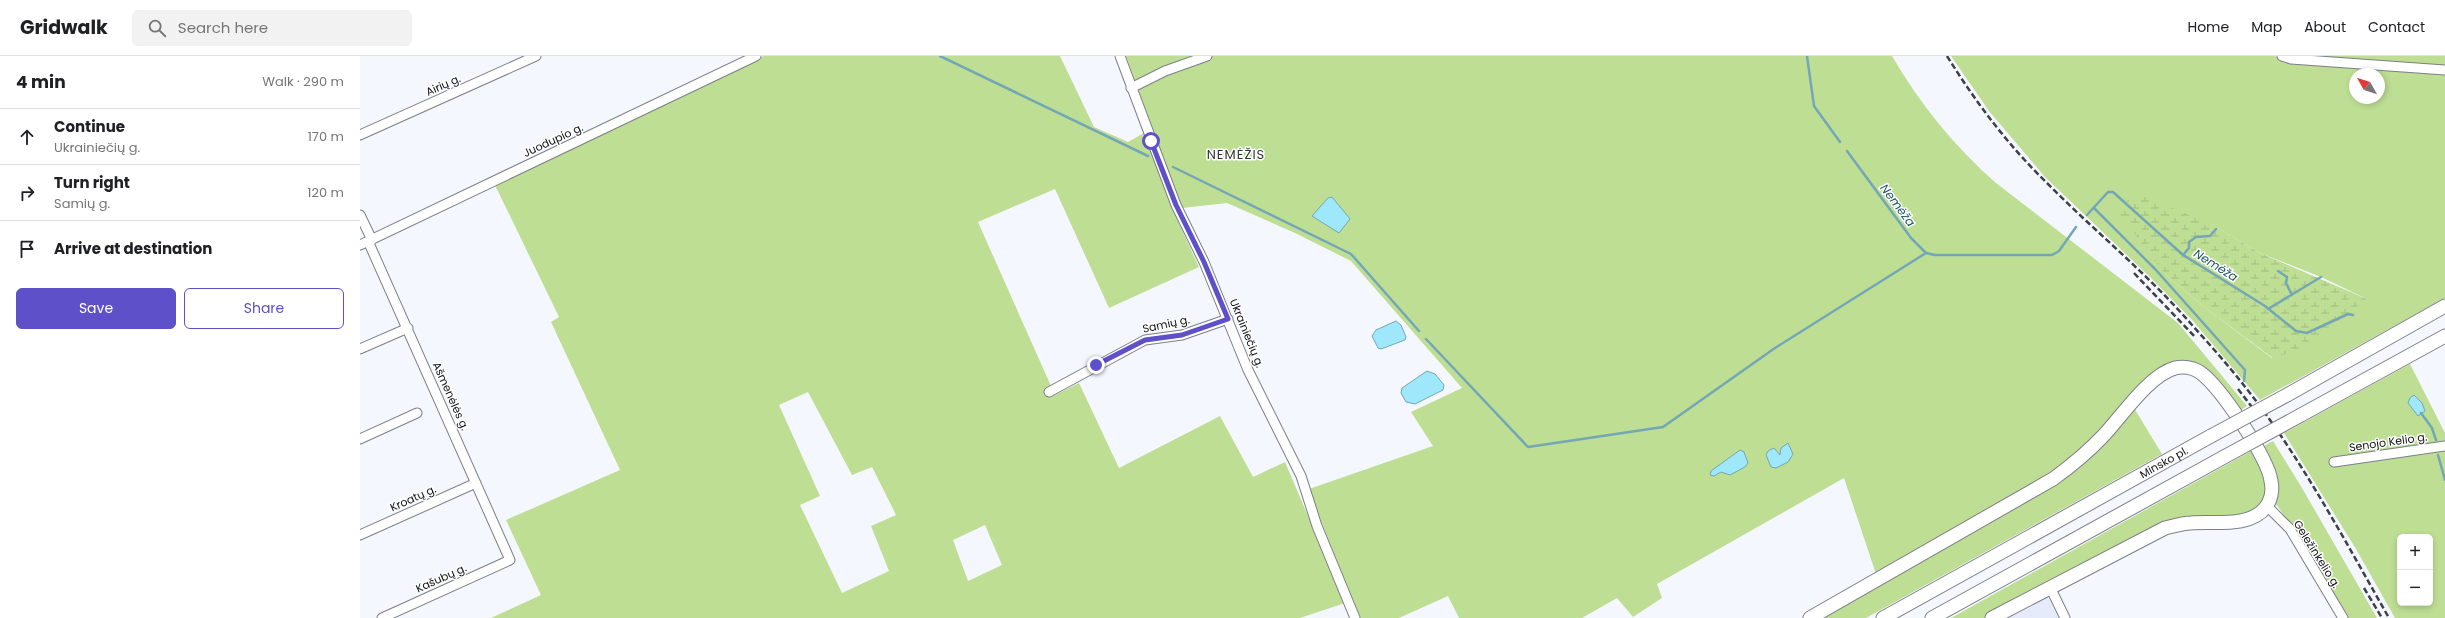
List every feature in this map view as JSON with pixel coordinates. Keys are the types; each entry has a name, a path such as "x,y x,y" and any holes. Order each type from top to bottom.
{"highway":[{"name":"Minsko pl.","path":"1882,618 2287,395 2445,306"},
{"path":"1932,618 2445,336"},
{"path":"1810,618 2053,479 2085,453 2155,379 2175,368 2192,368 2200,372 2213,384 2227,403 2268,471 2272,489 2267,506 2255,516 2246,520 2190,523 2165,528 1992,618"}],"street":[{"name":"Airių g.","path":"360,135 536,56"},
{"name":"Juodupio g.","path":"367,242 756,56"},
{"name":"Ukrainiečių g.","path":"1120,56 1176,205 1204,262 1248,370 1301,476 1317,526 1355,618"},
{"path":"1131,88 1165,71 1207,56"},
{"path":"2282,56 2291,59 2445,70"},
{"name":"Ašmenėlės g.","path":"360,215 367,242 408,328 510,560"},
{"name":"Samių g.","path":"1049,392 1145,340 1182,335 1228,319"},
{"path":"360,350 408,328"},
{"path":"360,439 417,413"},
{"name":"Senojo Kelio g.","path":"2334,462 2445,446"},
{"name":"Kroatų g.","path":"360,535 476,483"},
{"name":"Geležinkelio g.","path":"2267,506 2290,529 2343,618"},
{"name":"Kašubų g.","path":"382,618 510,560"},
{"path":"2050,587 2065,618"}],"shaded area":[{"path":"2047,595 2059,618 2005,618"}],"green space":[{"path":"764,56 1060,56 1094,127 1128,142 1144,133 1170,204 1199,267 1109,308 1055,189 978,222 1055,395 1079,383 1119,468 1220,416 1253,477 1285,462 1345,603 1300,618 491,618 541,595 506,520 620,470 551,322 559,317 494,183","holes":["808,392 852,475 872,467 896,515 871,526 889,571 842,593 800,505 820,496 779,405","985,525 1002,565 968,581 953,540"]},
{"path":"1126,56 1892,56 1926,108 1952,139 1981,169 1996,183 2178,323 2247,406 2238,412 2201,367 2148,378 2089,440 2056,470 1876,574 1844,478 1657,584 1662,598 1633,617 1617,598 1582,618 1459,618 1448,596 1399,618 1358,618 1309,489 1433,446 1411,412 1462,388 1351,261 1295,233 1227,203 1182,208"},
{"path":"1951,56 2274,56 2296,63 2358,68 2349,68 2349,104 2385,104 2385,70 2445,75 2445,298 2260,400 2193,321 2152,279 2045,177 1989,111","holes":["2211,224 2260,253 2321,277 2367,299 2272,358 2208,310 2165,274"]},
{"path":"2318,56 2445,56 2445,67"},
{"path":"2143,196 2211,224 2260,253 2367,299 2303,348 2273,358 2208,310 2165,274 2120,214 2121,209 2127,200"},
{"path":"2410,364 2445,433 2445,618 2395,618 2356,549 2284,433"},
{"path":"2134,408 2162,454 1866,618 1821,618 2046,490"},
{"path":"2273,441 2377,618 2346,618 2295,531 2276,504 2277,491 2260,448"},
{"path":"2253,450 2266,479 2266,497 2259,508 2242,516 2189,518 2005,606 1984,618 1951,618"}],"water":[{"path":"1332,197 1350,219 1339,233 1312,216 1328,198"},
{"path":"1396,321 1401,325 1406,337 1405,340 1381,349 1378,348 1372,336 1376,330"},
{"path":"1427,371 1435,374 1444,385 1443,390 1415,404 1406,402 1401,393 1402,388"},
{"path":"2414,395 2422,403 2425,411 2418,416 2408,403 2410,398"},
{"path":"1788,443 1793,454 1788,462 1776,468 1771,467 1766,455 1768,451 1774,448 1780,455 1781,448"},
{"path":"1740,450 1744,452 1748,463 1745,467 1730,475 1721,472 1714,476 1710,475 1711,471"}],"waterway":[{"path":"940,56 1148,156"},
{"name":"Nemėža","path":"1807,56 1814,106 1840,142"},
{"name":"Nemėža","path":"1847,151 1911,238 1926,253 1935,255 2052,255 2059,251 2076,227"},
{"path":"1173,167 1351,254 1419,331"},
{"name":"Nemėža","path":"2087,215 2108,192 2113,192 2183,255 2265,306 2296,331 2307,333 2348,314 2353,315"},
{"path":"2094,208 2156,270 2245,370 2244,381"},
{"path":"2183,255 2189,248 2189,242 2196,237 2210,236 2216,229"},
{"path":"1426,339 1528,447 1663,427 1775,348 1926,253"},
{"path":"2278,271 2287,277 2286,283 2292,295"},
{"path":"2268,309 2321,277"},
{"name":"Nemėža","path":"2421,413 2432,428 2436,440"},
{"name":"Nemėža","path":"2438,455 2445,480"}],"railway":[{"path":"1947,56 1992,122 2031,167 2157,287 2216,351 2246,388 2290,449 2389,618"},
{"path":"2134,273 2196,338"},
{"path":"2238,389 2255,411"},
{"path":"2364,588 2382,618"}],"district":[{"name":"NEMĖŽIS","path":"1236,154"}],"route":[{"path":"1096,365 1145,340 1182,335 1228,319 1204,262 1176,205 1151,141"}]}
